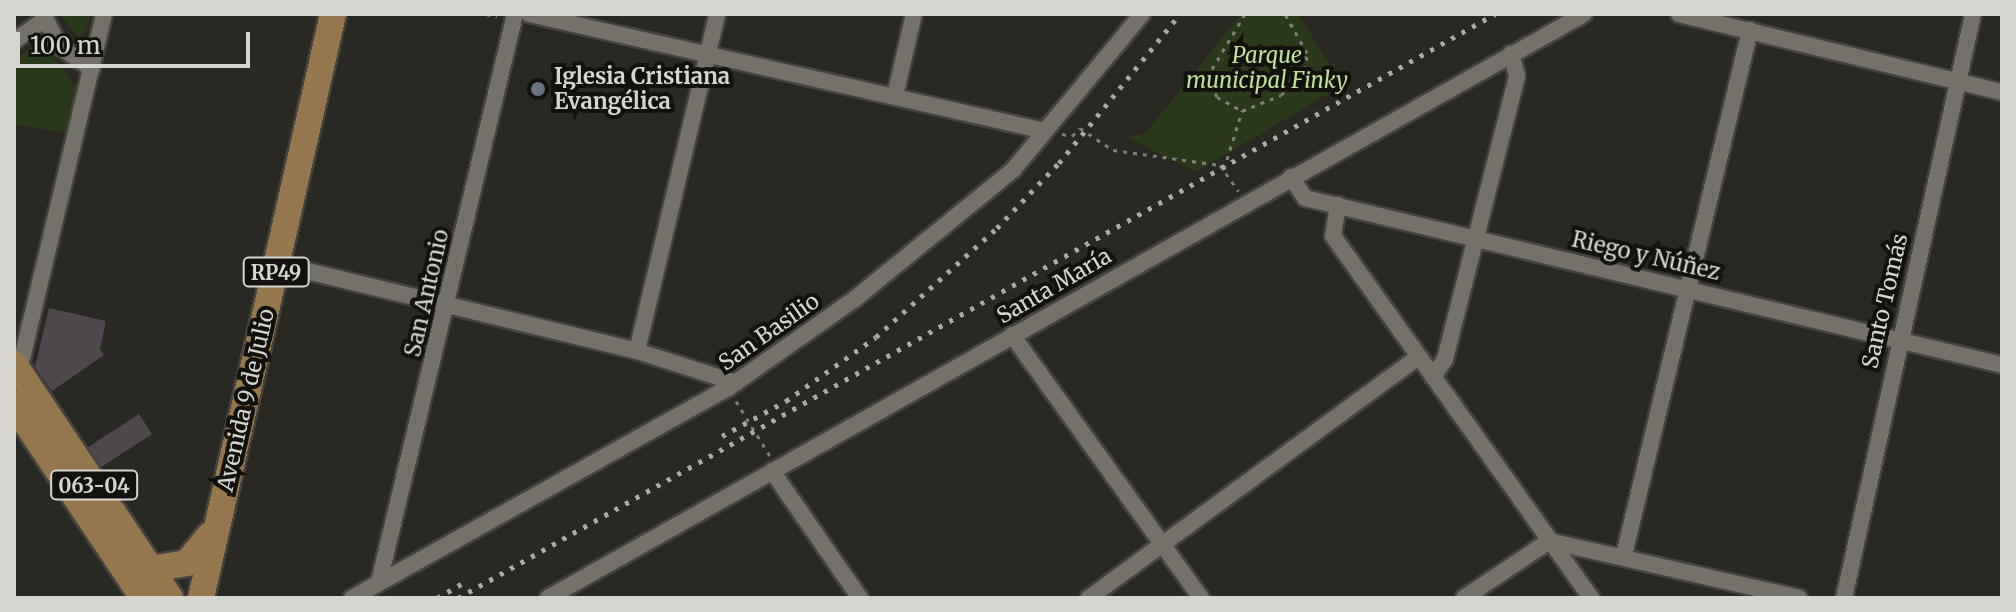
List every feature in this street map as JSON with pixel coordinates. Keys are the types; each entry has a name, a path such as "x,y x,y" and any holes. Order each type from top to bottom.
{"main road":[{"name":"Avenida 9 de Julio","path":"201,598 333,14"},
{"name":"063-04","path":"16,368 170,598"},
{"name":"063-04","path":"14,405 143,598"},
{"name":"RP49","path":"150,569 187,563 215,529"}],"street":[{"path":"16,368 104,14"},
{"name":"San Antonio","path":"379,582 515,14"},
{"path":"529,14 709,52 1045,131"},
{"path":"637,351 717,14"},
{"path":"895,96 914,14"},
{"name":"San Basilio","path":"352,598 732,386 930,241 999,183 1142,14"},
{"name":"Santa María","path":"548,598 1244,201 1584,14"},
{"path":"1679,14 2002,92"},
{"name":"Santo Tomás","path":"1844,598 1973,14"},
{"path":"14,41 44,17 67,55 92,69"},
{"path":"1624,555 1750,30"},
{"path":"1433,377 1445,359 1517,76 1511,54"},
{"name":"Riego y Núñez","path":"1291,177 1305,198 2002,365"},
{"path":"1338,205 1333,236 1591,598"},
{"path":"278,264 637,351 732,386"},
{"path":"1012,335 1201,598"},
{"path":"1089,598 1418,357"},
{"path":"772,471 860,598"},
{"path":"1464,598 1549,541 1624,555 1799,598"}],"path":[{"path":"1242,111 1217,97 1209,74 1245,14"},
{"path":"1242,111 1281,95 1306,70 1307,53 1285,14"},
{"path":"1224,169 1242,111"},
{"path":"1045,131 1072,136 1080,128 1113,150 1224,169 1244,201"},
{"path":"732,386 771,459 772,471"}],"green space":[{"path":"59,14 91,14 87,30 79,38"},
{"name":"Parque municipal Finky","path":"1241,14 1298,14 1343,85 1196,172 1127,137 1145,134"},
{"path":"33,47 49,50 79,89 65,132 14,125 14,60"}],"building":[{"path":"49,308 106,321 100,349 104,355 52,391 35,367"},
{"path":"139,414 152,434 101,467 88,447"}],"railway":[{"path":"722,436 786,401 876,337 997,228 1059,163 1180,14"},
{"path":"458,598 1495,14"},
{"path":"437,598 465,582"}],"place":[{"name":"Iglesia Cristiana Evangélica","path":"538,89"}]}
